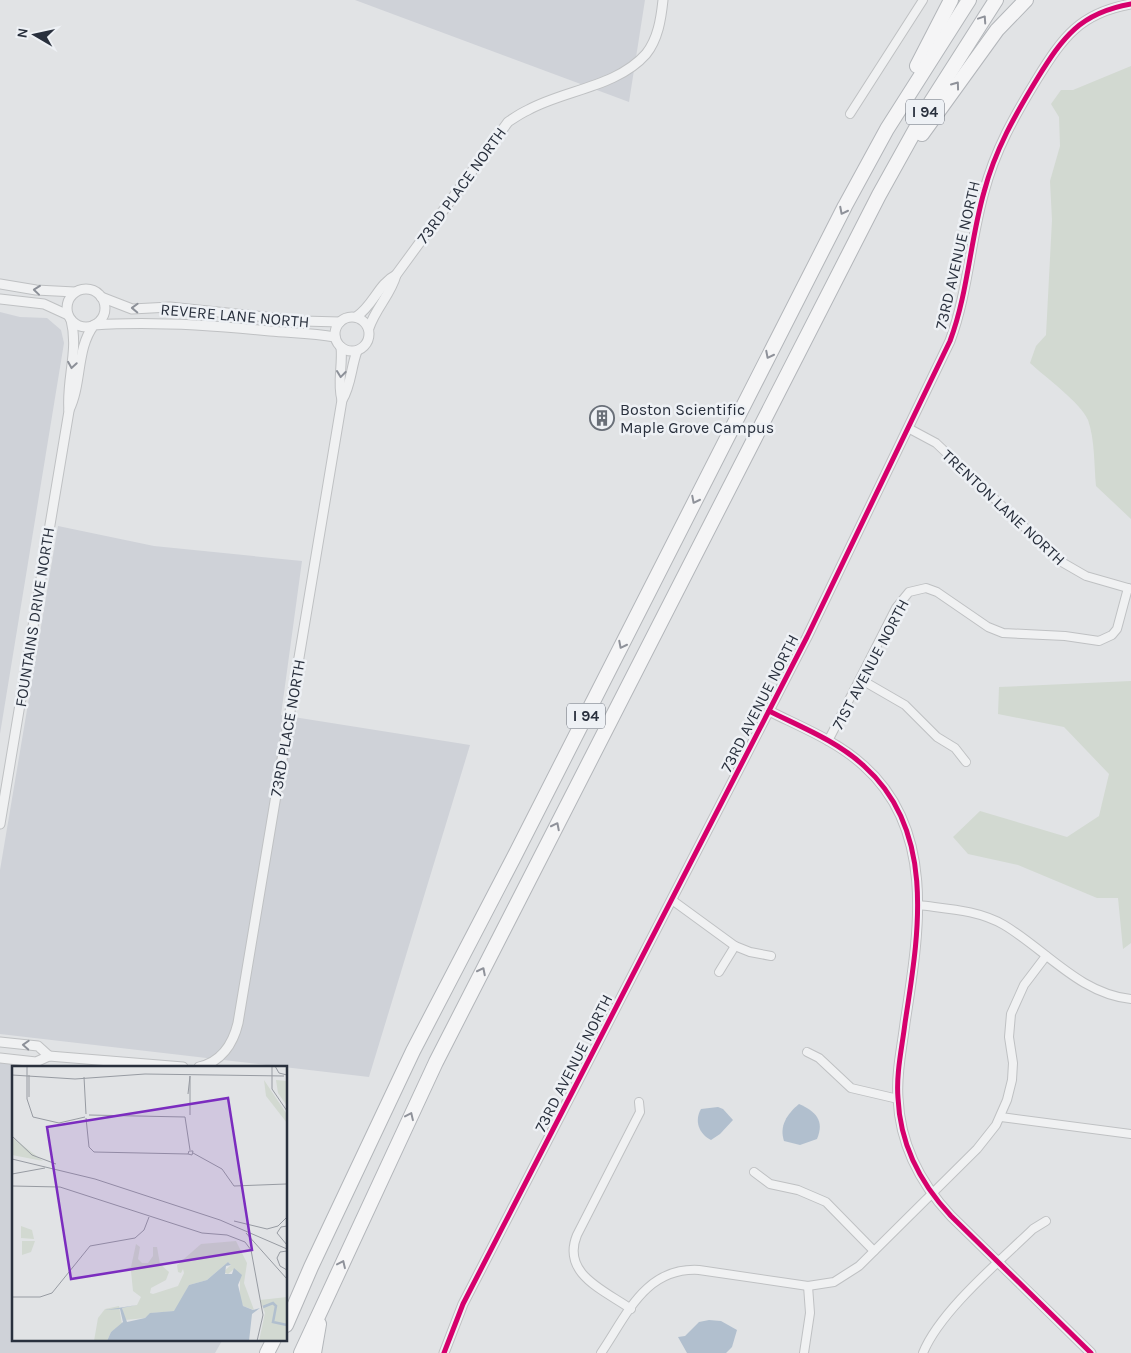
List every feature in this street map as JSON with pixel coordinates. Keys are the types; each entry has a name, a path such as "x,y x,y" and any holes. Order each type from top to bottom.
{"highway":[{"path":"865,168 951,0"},
{"name":"I 94","path":"288,1320 311,1266 412,1050 513,859 865,168 911,89 969,0"},
{"name":"I 94","path":"301,1353 436,1062 863,228 917,125 996,0"},
{"path":"863,228 939,108 997,30 1026,0"},
{"path":"288,1312 311,1266"},
{"path":"314,1353 322,1308"},
{"path":"267,1353 274,1340"},
{"path":"275,1353 280,1340"}],"street":[{"name":"73RD PLACE NORTH","path":"369,328 373,315 393,285 396,275 508,122 528,109 611,78 630,68 646,54 660,28 664,0"},
{"path":"850,114 923,0"},
{"name":"73RD AVENUE NORTH","path":"444,1353 463,1304 769,711 955,328 983,194 992,165 1016,113 1063,38 1083,20 1104,10 1131,4"},
{"name":"73RD PLACE NORTH","path":"356,317 368,308 386,280 396,275"},
{"path":"0,284 36,290 75,292 85,289 91,290 101,297 104,310 99,321 94,325 82,326 44,304 0,299"},
{"path":"70,318 68,303 75,292"},
{"name":"REVERE LANE NORTH","path":"101,297 122,307 132,309 170,307 303,321 340,322"},
{"path":"356,317 362,320 369,328 369,340 366,345 352,352 341,347 335,337 337,326 340,322 356,317"},
{"name":"FOUNTAINS DRIVE NORTH","path":"0,824 69,411 68,397 75,336 70,318"},
{"name":"REVERE LANE NORTH","path":"94,325 167,323 214,325 312,332 335,337"},
{"name":"FOUNTAINS DRIVE NORTH","path":"69,411 75,398 84,341 94,325"},
{"name":"73RD PLACE NORTH","path":"341,347 342,360 339,390 342,400"},
{"name":"73RD PLACE NORTH","path":"201,1066 213,1061 223,1053 234,1037 238,1023 342,400 348,391 352,366 357,351"},
{"name":"TRENTON LANE NORTH","path":"908,428 936,443 1060,562 1086,576 1130,588"},
{"name":"71ST AVENUE NORTH","path":"828,741 896,608 905,596 915,589 932,589 988,627 1003,633 1065,636 1099,641 1112,635 1117,629 1130,588"},
{"path":"860,680 905,704 937,737 955,748 966,762"},
{"path":"769,711 828,741 865,766 892,800 902,819 909,839 919,905 917,945 900,1062 898,1099 902,1131 909,1153 932,1195 998,1263 1091,1353"},
{"path":"672,900 735,946 750,952 771,956"},
{"path":"919,905 962,910 991,919 1010,929 1092,988 1116,997 1131,999"},
{"path":"720,972 735,946"},
{"path":"602,1353 648,1286 660,1277 685,1269 808,1286 834,1282 847,1276 932,1195 984,1142 1001,1117 1012,1080 1013,1063 1009,1037 1011,1014 1024,985 1046,956"},
{"path":"0,1042 38,1046 48,1056"},
{"path":"808,1052 819,1058 851,1088 898,1099"},
{"path":"0,1058 36,1062 48,1056 171,1066"},
{"path":"631,1309 579,1271 572,1253 577,1235 640,1112 639,1102"},
{"path":"1001,1117 1131,1134"},
{"path":"754,1172 770,1184 798,1190 826,1202 874,1251"},
{"path":"923,1353 942,1320 1033,1229 1046,1221"},
{"path":"804,1353 810,1313 808,1286"}],"shaded area":[{"path":"355,0 645,0 629,102"},
{"path":"1131,66 1131,519 1096,486 1092,436 1084,413 1030,363 1036,346 1046,335 1052,220 1050,181 1060,146 1059,117 1051,104 1061,90 1073,90"},
{"path":"0,312 20,317 47,318 61,330 64,343 0,734"},
{"path":"58,526 154,546 302,561 281,715 470,745 369,1077 288,1068 288,1066 0,1034 0,870"},
{"path":"1131,681 1131,943 1123,949 1118,898 1097,898 1018,865 968,854 953,837 980,811 1067,837 1099,816 1109,774 1064,727 998,714 999,687"},
{"path":"0,1062 44,1066 12,1066 12,1340 222,1340 215,1353 0,1353"}],"water":[{"path":"799,1104 814,1113 820,1126 817,1139 800,1145 784,1141 783,1136 785,1121"},
{"path":"718,1107 723,1109 733,1120 720,1134 711,1140 701,1131 698,1118 701,1109"},
{"path":"709,1320 721,1321 737,1330 732,1347 726,1353 687,1353 678,1337 685,1336 699,1322"}],"cycle path":[{"path":"444,1353 463,1304 807,637 950,341 961,304 984,192 1006,133 1037,79 1065,39 1075,29 1098,14 1131,4"},
{"path":"769,711 818,735 842,749 864,766 888,792 903,822 913,854 917,887 917,921 898,1089 900,1115 907,1147 921,1176 951,1216 1091,1353"}],"place":[{"name":"Boston Scientific Maple Grove Campus","path":"602,418"}]}
